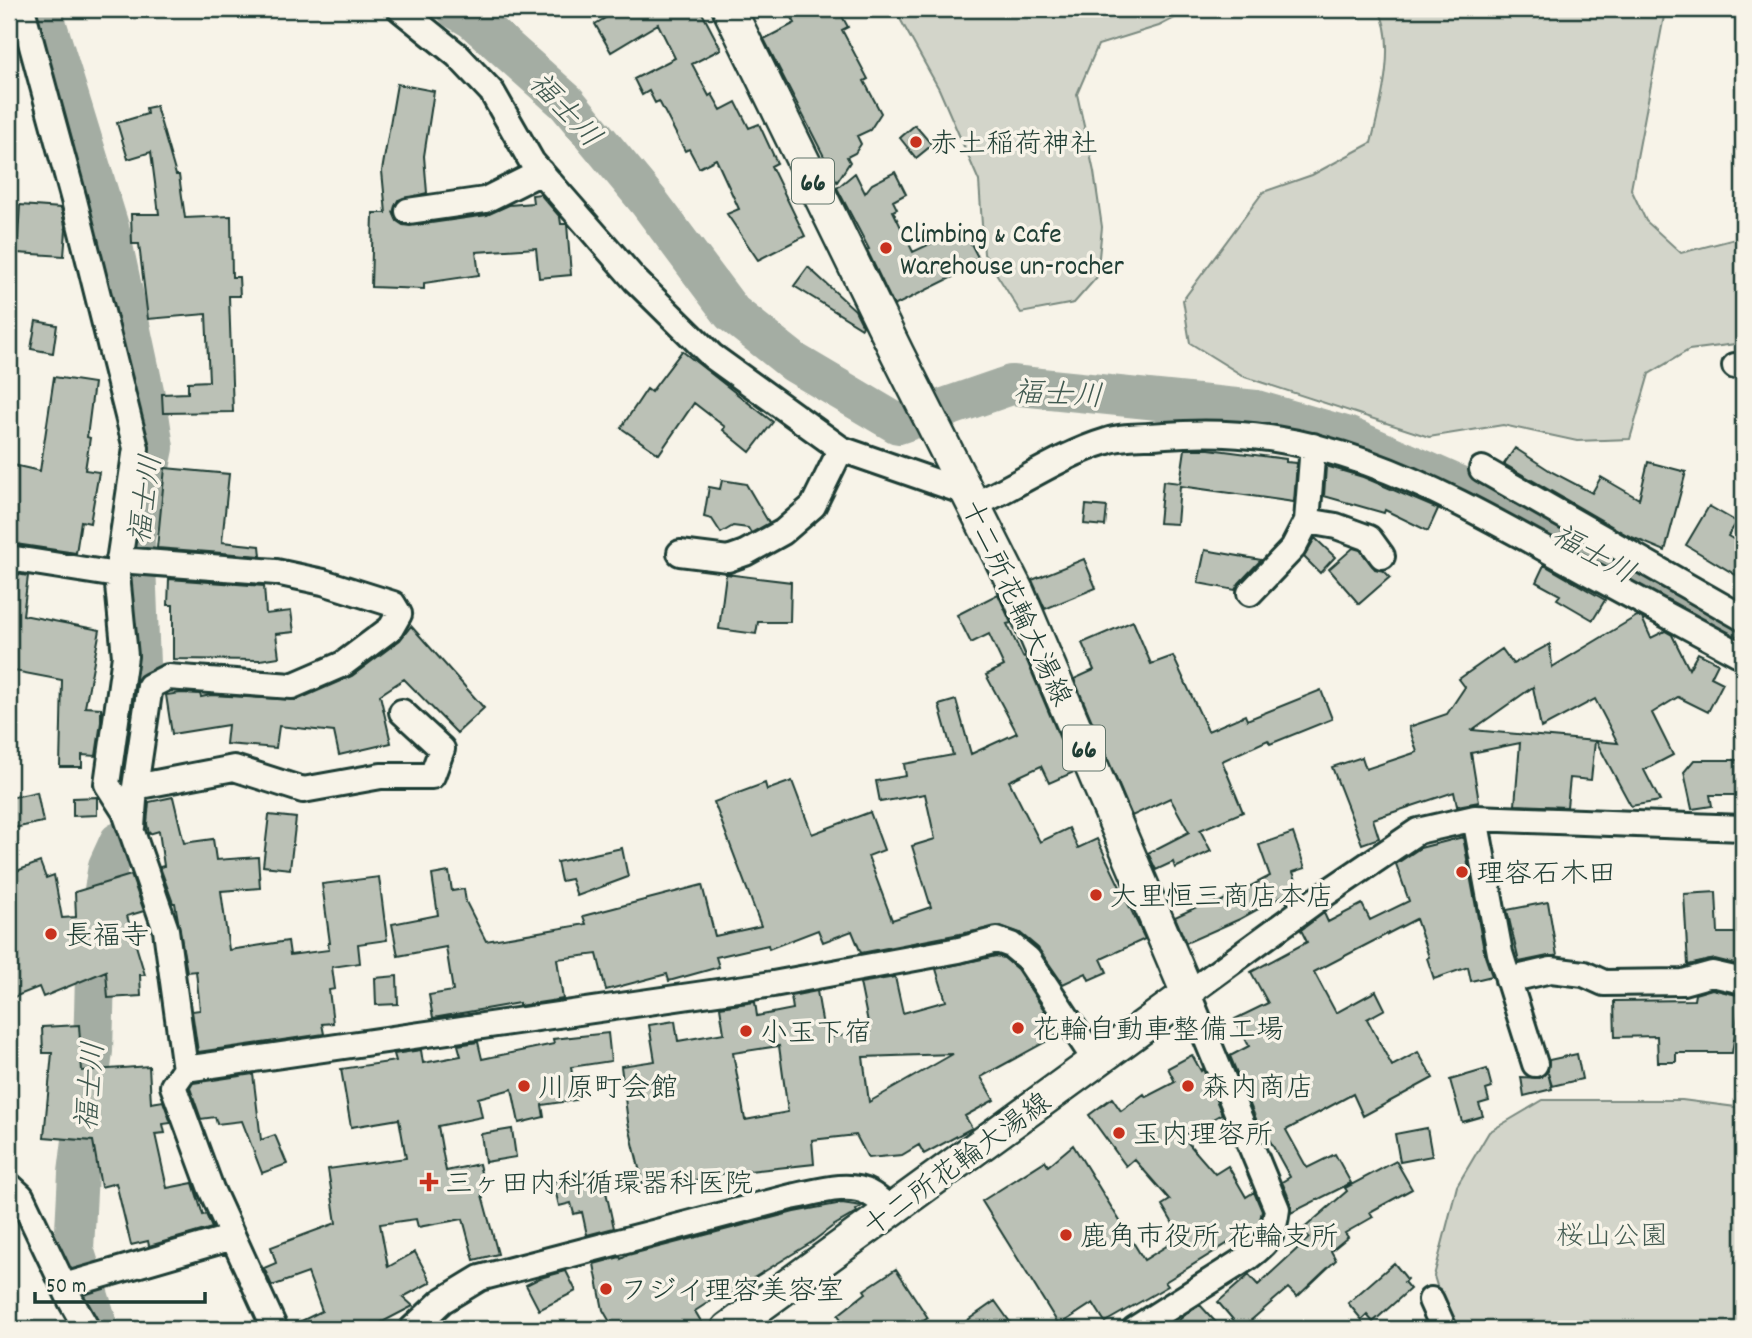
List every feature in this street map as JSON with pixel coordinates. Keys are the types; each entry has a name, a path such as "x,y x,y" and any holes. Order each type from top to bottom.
{"main road":[{"name":"十二所花輪大湯線","path":"729,9 1018,593 1188,993 729,1329"}],"street":[{"path":"22,9 75,200 136,448 118,567 125,656 107,784 125,812 166,930 185,1069 173,1086 211,1189 275,1329"},
{"path":"400,9 457,55 492,92 532,162 635,280 712,356 841,449 971,499 1003,493 1072,455 1109,440 1202,432 1274,437 1351,455 1423,484 1743,656"},
{"path":"408,211 485,200 541,172"},
{"path":"1250,593 1293,548 1307,521 1313,446"},
{"path":"680,553 727,559 745,553 783,533 813,506 841,449"},
{"path":"1482,470 1743,618"},
{"path":"1307,521 1336,526 1369,538 1382,556"},
{"path":"9,558 118,567 149,561 276,572 323,582 393,604 399,614 391,628 343,664 292,686 168,677 150,686 135,787 132,834"},
{"path":"135,787 234,768 303,790 381,776 432,776 442,749 402,712"},
{"path":"1475,818 1500,953 1535,1064"},
{"path":"1135,1329 1250,1256 1266,1244 1274,1228 1276,1209 1188,993 1322,896 1418,831 1475,818 1743,828"},
{"path":"185,1069 773,984 958,950 997,940 1011,945 1028,959 1095,1060"},
{"path":"1508,980 1551,971 1584,974 1604,983 1683,982 1712,974 1743,981"},
{"path":"9,1185 21,1196 87,1329"},
{"path":"412,1329 442,1301 480,1278 791,1197 856,1188 867,1192 891,1210"},
{"path":"65,1286 233,1237"},
{"path":"1431,1300 1444,1329"}],"green space":[{"path":"889,9 1192,9 1159,26 1098,45 1077,94 1094,172 1102,227 1097,277 1074,303 1021,313 984,254 979,181 939,89 899,17"},
{"path":"1378,9 1664,9 1631,189 1646,221 1681,253 1743,237 1743,343 1689,350 1649,374 1630,439 1577,441 1503,425 1429,437 1245,377 1190,343 1183,300 1263,192 1312,175 1371,143 1387,56 1384,23"},
{"name":"桜山公園","path":"1543,1100 1682,1100 1743,1108 1743,1329 1450,1329 1434,1276 1457,1186 1489,1132"}],"building":[{"path":"621,9 700,9 721,49 692,64 709,96 712,94 721,110 736,102 749,128 759,124 777,163 771,166 805,236 758,260 727,214 739,209 716,159 699,168 689,149 685,151 659,101 655,103 649,91 642,95 634,79 675,58 658,24 611,52 595,24"},
{"path":"787,9 838,9 848,27 842,30 868,79 864,81 881,113 870,130 857,136 861,144 855,153 847,157 850,162 837,182 764,39 795,23"},
{"path":"397,84 434,91 424,156 427,193 398,200 393,212 397,221 410,226 487,215 509,205 533,203 532,195 540,194 560,217 561,224 567,224 571,275 539,278 536,248 476,252 479,275 424,283 424,289 371,287 373,213 386,213 382,171"},
{"path":"156,106 176,175 179,175 185,218 231,216 232,277 239,277 240,296 229,296 233,412 163,413 162,394 188,393 188,382 209,381 206,314 148,319 139,244 132,244 131,214 159,214 151,152 128,159 117,123 147,114 146,108"},
{"name":"赤土稲荷神社","path":"915,125 932,145 916,158 900,138"},
{"path":"895,172 906,194 893,201 897,209 893,211 913,252 951,234 955,240 966,234 981,263 894,306 867,250 869,249 837,188 855,173 865,193 872,184"},
{"path":"20,205 61,208 66,230 64,256 17,253"},
{"path":"808,267 855,310 862,328 794,286"},
{"path":"36,321 57,325 53,353 31,349"},
{"path":"682,351 773,422 750,452 723,430 725,427 694,403 659,454 621,428 647,389 651,392"},
{"path":"54,377 94,383 85,470 99,472 90,523 81,521 76,553 9,543 9,464 40,471"},
{"path":"1515,448 1592,493 1601,477 1639,499 1648,462 1686,472 1665,551 1627,535 1504,464"},
{"path":"1185,449 1209,449 1286,459 1286,462 1297,463 1294,502 1180,486 1177,524 1159,523 1163,481 1180,483"},
{"path":"1326,466 1363,477 1438,509 1428,531 1385,510 1384,513 1324,496"},
{"path":"165,468 229,474 222,542 260,546 261,556 157,548"},
{"path":"722,480 746,484 769,523 751,533 748,528 733,526 721,533 712,519 704,517 709,487 720,489"},
{"path":"1086,505 1107,507 1105,526 1084,524"},
{"path":"1709,506 1737,522 1728,536 1743,545 1743,563 1736,575 1686,545"},
{"path":"1315,538 1335,557 1320,573 1304,557"},
{"path":"1353,548 1360,550 1375,569 1384,571 1390,577 1359,604 1329,569"},
{"path":"1205,550 1261,560 1235,590 1198,583"},
{"path":"1084,559 1096,588 1045,609 1032,580"},
{"path":"1544,565 1605,600 1593,620 1557,599 1560,595 1536,582"},
{"path":"11,573 28,576 23,615 100,630 85,707 101,708 101,722 96,756 82,755 82,767 60,767 62,680 9,670"},
{"path":"726,574 791,582 790,622 758,622 756,634 719,629"},
{"path":"169,579 264,586 266,614 291,611 294,632 276,634 279,657 260,660 173,659 173,605 168,605"},
{"path":"998,594 1011,623 1007,624 1023,657 1025,656 1074,772 1049,783 1041,766 1009,781 1040,842 1069,828 1078,848 1097,839 1145,939 1101,959 1107,972 1089,980 1086,973 1063,984 1038,948 1020,933 1001,926 861,953 852,931 823,942 818,930 769,949 768,945 716,957 719,967 669,981 667,974 606,990 597,954 557,959 563,999 519,1006 519,1003 433,1018 429,995 453,991 446,947 398,956 392,924 438,915 432,875 449,872 452,891 464,889 466,902 486,941 586,924 583,916 702,885 715,936 761,926 714,802 765,783 767,790 792,781 812,834 870,812 884,850 868,856 892,920 931,907 912,846 935,839 925,794 880,802 876,781 906,776 904,764 953,755 939,705 956,700 971,754 1017,733 986,675 1004,666 989,634 971,643 957,615"},
{"path":"1637,616 1642,618 1651,638 1665,631 1672,635 1689,669 1698,653 1718,663 1711,677 1723,683 1708,712 1678,697 1652,713 1673,755 1644,770 1660,801 1631,806 1596,741 1618,743 1595,699 1541,728 1533,687 1472,730 1595,741 1591,780 1570,778 1567,807 1515,805 1520,743 1471,753 1479,802 1457,806 1454,792 1373,819 1379,838 1362,844 1332,767 1362,757 1366,769 1417,752 1409,727 1447,714 1465,687 1459,679 1502,649 1513,664 1550,644 1552,667"},
{"path":"1133,621 1151,664 1173,656 1208,731 1245,715 1247,720 1321,690 1332,719 1270,744 1268,740 1222,761 1243,812 1200,830 1211,851 1175,868 1173,862 1156,870 1148,853 1189,832 1170,798 1132,816 1074,679 1094,670 1082,643"},
{"path":"411,626 484,708 457,733 404,679 380,695 391,743 339,755 334,732 279,726 276,748 226,744 228,725 172,734 166,695 181,693 200,694 201,697 211,695 297,700 352,676 400,640"},
{"path":"1694,760 1738,760 1738,795 1710,795 1712,806 1692,809 1684,772"},
{"path":"37,792 43,822 9,829 9,798"},
{"path":"97,797 97,815 73,816 73,798"},
{"path":"173,797 184,843 213,839 216,860 258,857 260,888 221,891 229,950 288,941 290,955 329,950 322,884 379,877 387,940 358,944 360,963 332,967 335,989 329,990 333,1023 322,1024 324,1034 198,1052 192,1011 200,1010 196,971 187,972 175,903 160,867 164,866 159,831 149,834 147,824 149,802"},
{"path":"269,815 296,818 290,869 263,866"},
{"path":"1293,833 1305,868 1293,872 1301,893 1287,903 1282,896 1240,919 1186,943 1175,917 1214,899 1216,904 1270,876 1259,845"},
{"path":"1463,837 1485,956 1492,976 1471,981 1468,967 1434,979 1416,919 1314,972 1336,1013 1376,991 1385,1009 1367,1019 1392,1066 1418,1052 1433,1078 1363,1116 1353,1094 1286,1130 1307,1168 1335,1154 1351,1183 1291,1213 1291,1203 1282,1182 1290,1177 1269,1139 1265,1141 1230,1056 1249,1046 1235,1019 1268,1003 1251,972 1307,942 1301,930 1324,913 1328,922 1362,904 1370,920 1409,901 1396,864 1420,848"},
{"path":"622,848 628,877 577,896 571,879 561,881 557,862"},
{"path":"40,862 46,878 54,875 62,918 76,917 75,892 131,875 144,911 127,916 145,975 140,975 141,996 108,998 106,971 43,997 39,987 9,999 9,874"},
{"path":"1716,892 1718,933 1743,933 1743,966 1715,959 1688,965 1684,894"},
{"path":"1548,902 1557,956 1519,962 1507,910"},
{"path":"996,956 1004,958 1017,969 1060,1034 981,1077 994,1100 965,1116 972,1128 924,1154 919,1145 902,1155 868,1158 856,1135 812,1140 814,1164 713,1175 682,1183 680,1176 643,1185 628,1122 621,1066 655,1061 649,1025 675,1021 678,1041 724,1033 720,1007 755,1002 757,1016 793,1009 791,996 817,991 825,1038 870,1032 860,983 895,977 903,1013 946,1001 936,969","holes":["779,1046 788,1112 745,1120 733,1053","953,1054 869,1102 863,1057"]},
{"path":"397,976 398,1004 376,1005 375,978"},
{"path":"1712,989 1741,996 1732,1053 1676,1053 1676,1062 1658,1062 1657,1036 1615,1037 1614,1001 1694,1000 1695,994"},
{"path":"79,1025 82,1071 149,1066 151,1103 163,1101 171,1123 163,1124 165,1133 155,1134 167,1188 193,1183 203,1215 206,1214 212,1228 149,1246 148,1241 131,1245 116,1183 101,1187 93,1141 44,1137 52,1053 43,1053 42,1027"},
{"path":"608,1033 611,1061 571,1067 576,1100 542,1105 544,1117 519,1123 512,1089 478,1098 482,1117 438,1126 446,1171 479,1164 486,1194 482,1195 498,1254 474,1260 463,1219 418,1227 416,1219 380,1224 388,1267 415,1252 431,1282 403,1297 413,1306 369,1329 290,1329 289,1327 322,1311 308,1273 272,1286 264,1268 276,1263 271,1247 336,1223 328,1169 406,1158 399,1119 351,1127 341,1069 396,1061 394,1054 421,1050 423,1063 461,1056 458,1045 478,1042 482,1059 554,1044 553,1039"},
{"path":"1577,1054 1582,1079 1552,1086 1548,1073 1552,1089 1524,1096 1521,1077 1540,1078 1548,1071 1549,1060"},
{"path":"1192,1055 1201,1071 1203,1069 1222,1114 1182,1136 1215,1174 1228,1166 1246,1197 1254,1192 1262,1211 1259,1224 1165,1282 1168,1286 1105,1322 1093,1303 1059,1325 982,1201 1045,1161 1048,1166 1073,1145 1144,1260 1181,1237 1162,1205 1170,1200 1134,1159 1126,1166 1089,1115 1112,1098 1121,1111 1144,1094 1146,1097 1175,1082 1168,1068"},
{"path":"1487,1069 1492,1088 1486,1090 1489,1101 1479,1104 1483,1116 1462,1122 1450,1080"},
{"path":"253,1074 261,1140 275,1135 287,1164 262,1173 242,1121 217,1124 215,1117 201,1119 190,1088 193,1083"},
{"path":"1427,1128 1432,1156 1400,1162 1395,1134"},
{"path":"512,1129 516,1157 485,1162 481,1134"},
{"path":"1396,1161 1412,1189 1370,1212 1373,1217 1345,1233 1348,1237 1331,1251 1336,1260 1297,1297 1288,1288 1241,1329 1218,1302 1249,1275 1258,1285 1309,1238 1302,1230 1347,1191 1345,1188"},
{"path":"601,1169 614,1228 587,1235 582,1212 574,1214 571,1203 559,1206 553,1181"},
{"path":"842,1203 862,1206 812,1242 744,1284 746,1287 729,1296 726,1291 695,1311 702,1323 692,1329 614,1329 603,1310 594,1264 794,1212"},
{"path":"1394,1263 1407,1279 1404,1282 1410,1289 1373,1322 1367,1315 1362,1320 1348,1303"},
{"path":"896,1269 928,1318 911,1329 848,1329 838,1315 866,1293 864,1290"},
{"path":"566,1271 576,1291 539,1310 526,1285"},
{"path":"995,1301 1015,1329 955,1329"},
{"path":"1200,1305 1222,1329 1169,1329 1185,1315"}],"waterway":[{"name":"福士川","path":"42,9 109,227 154,448 135,539 140,664 134,735"},
{"name":"福士川","path":"456,9 473,19 566,102 649,202 732,313 795,363 898,424 1011,385 1256,410 1349,437 1532,518 1599,553 1611,563 1743,637"},
{"name":"福士川","path":"99,1329 74,1249 78,1173 93,1051 96,938 108,866 119,842"}],"place":[{"name":"赤土稲荷神社","path":"916,142"},
{"name":"Climbing & Cafe Warehouse un-rocher","path":"886,248"},
{"name":"理容石木田","path":"1462,872"},
{"name":"大里恒三商店本店","path":"1096,895"},
{"name":"長福寺","path":"51,934"},
{"name":"花輪自動車整備工場","path":"1018,1028"},
{"name":"小玉下宿","path":"746,1031"},
{"name":"川原町会館","path":"524,1086"},
{"name":"森内商店","path":"1188,1086"},
{"name":"玉内理容所","path":"1119,1133"},
{"name":"三ヶ田内科循環器科医院","path":"429,1182"},
{"name":"鹿角市役所 花輪支所","path":"1066,1235"},
{"name":"フジイ理容美容室","path":"606,1289"}]}
